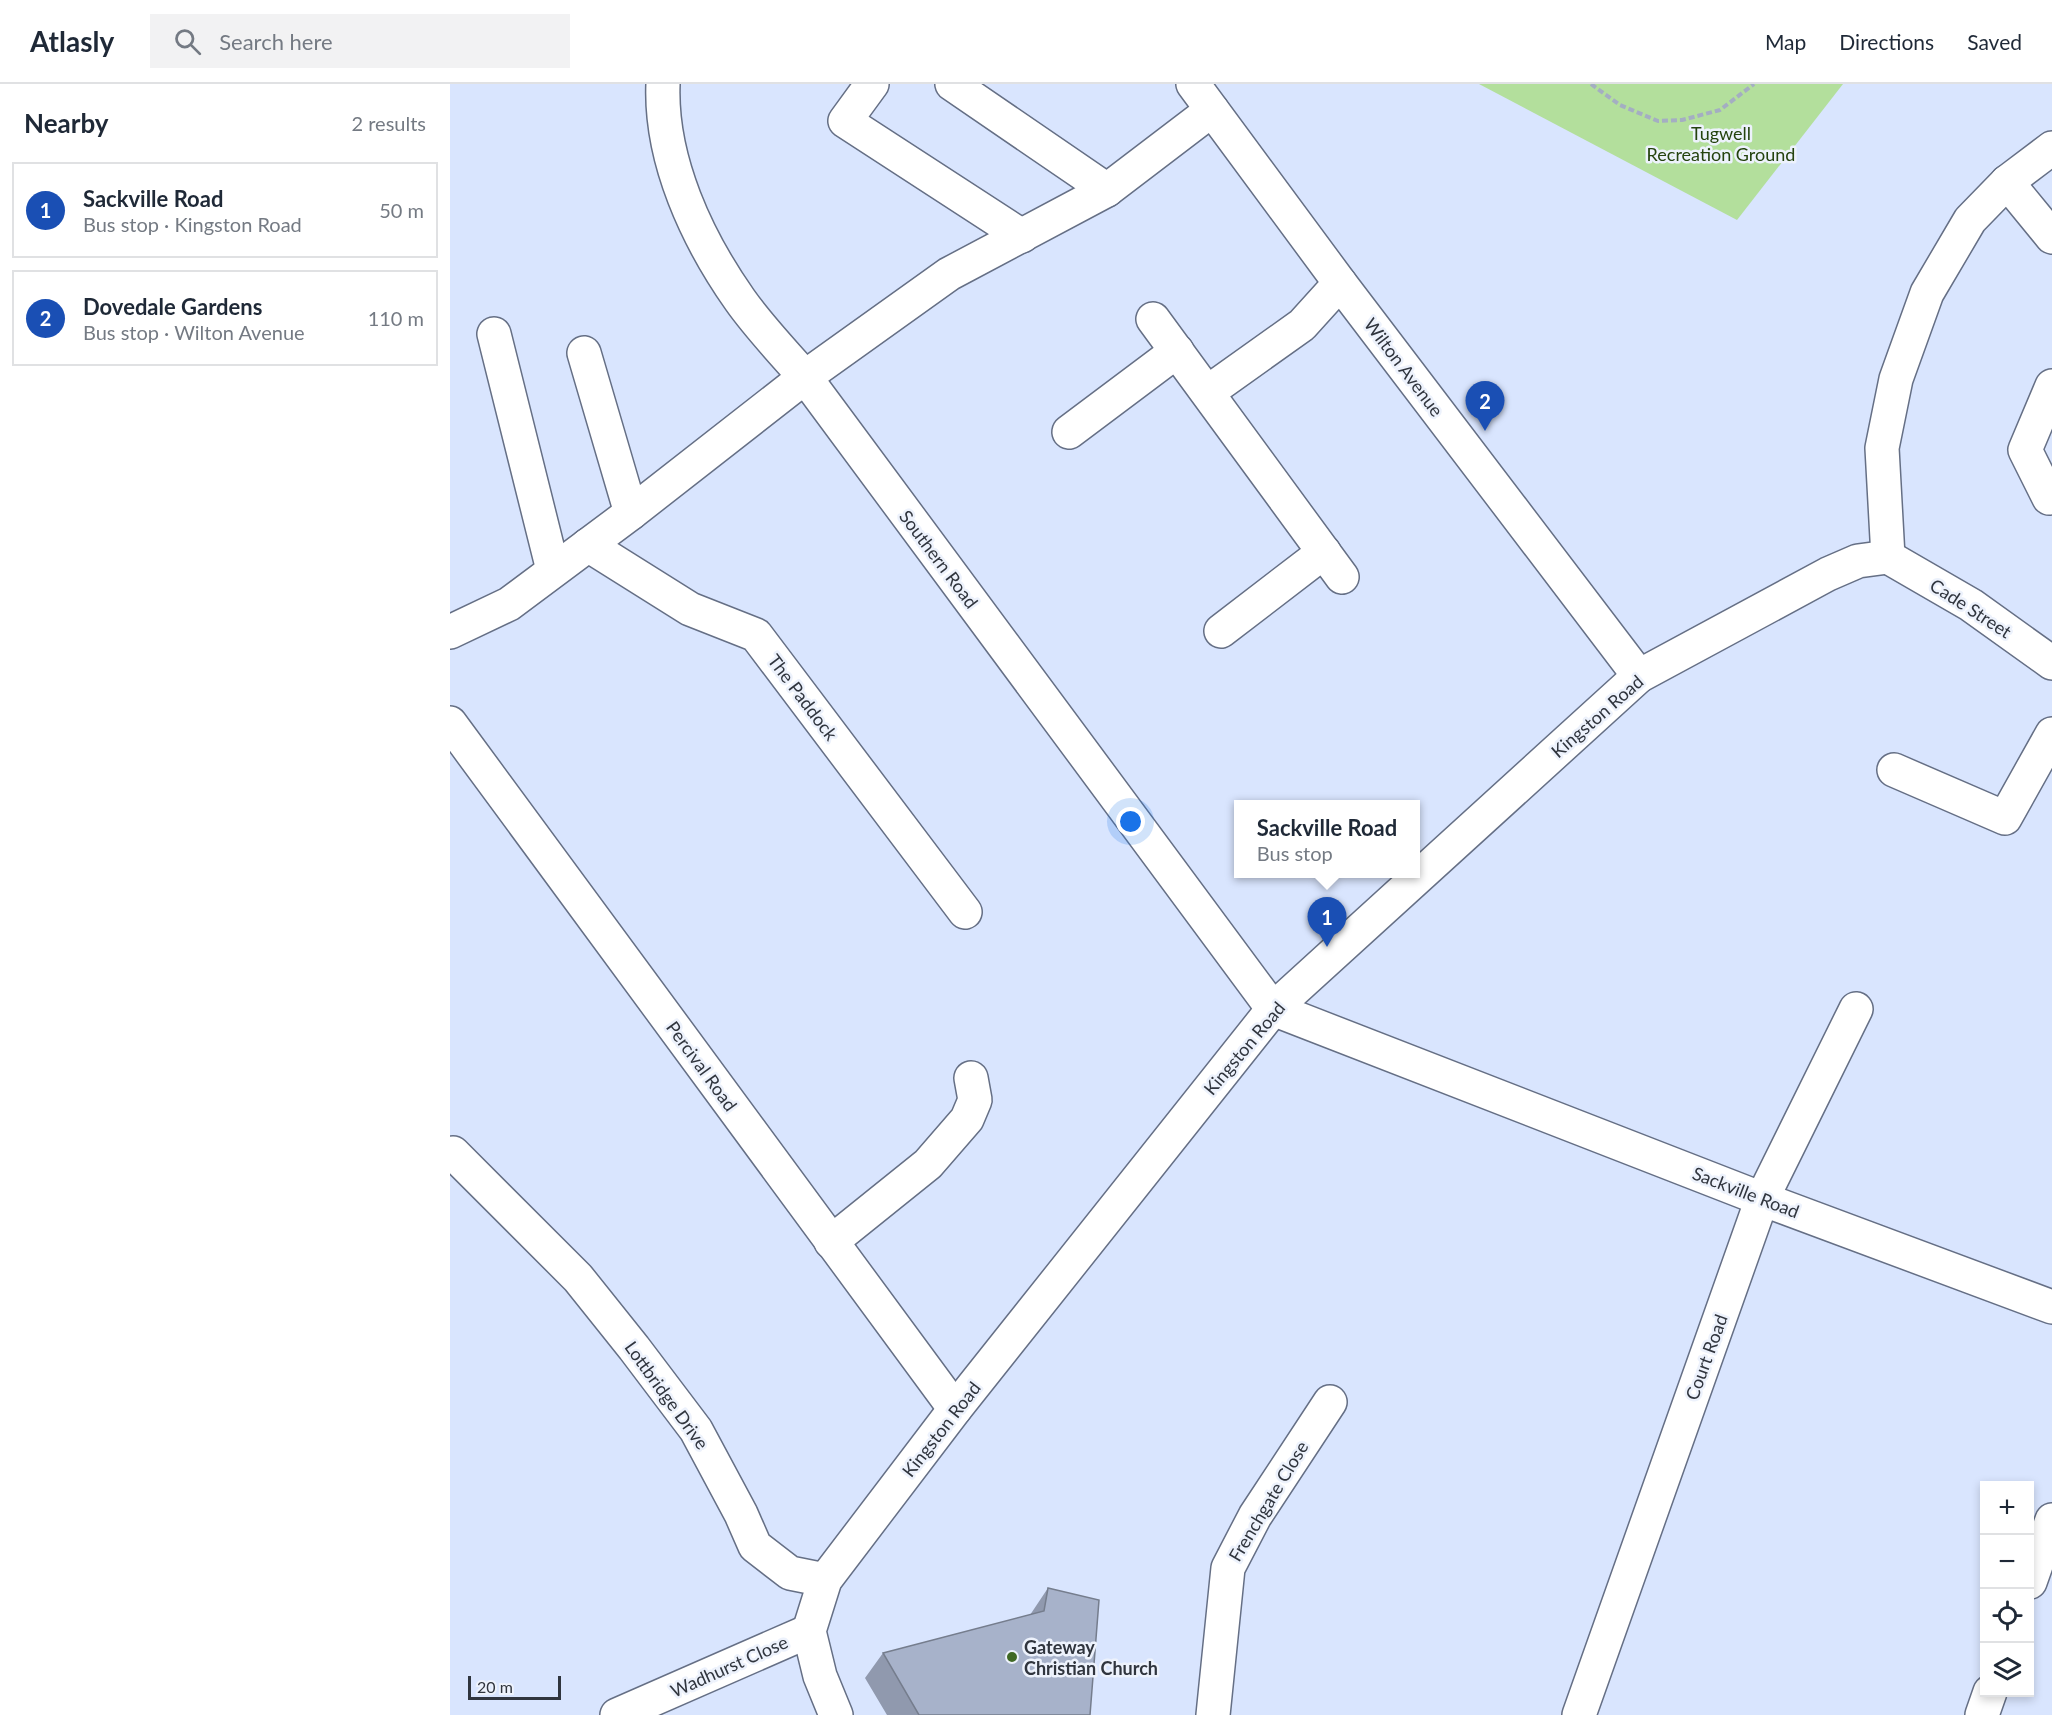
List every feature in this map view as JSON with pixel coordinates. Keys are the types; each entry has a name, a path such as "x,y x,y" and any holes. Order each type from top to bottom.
{"street":[{"name":"Southern Road","path":"663,84 665,134 675,172 704,242 741,301 804,377 1273,1009"},
{"path":"872,84 845,121 1022,236"},
{"path":"952,84 1107,190"},
{"name":"Wilton Avenue","path":"1192,84 1340,283 1639,676"},
{"path":"450,632 509,603 631,513 804,377 949,274 1107,190 1212,110"},
{"path":"1888,557 1882,448 1896,379 1927,293 1970,220 2007,182 2052,148"},
{"path":"2007,182 2052,237"},
{"path":"1208,392 1302,325 1340,283"},
{"path":"1153,319 1333,564 1221,631"},
{"path":"494,334 553,570"},
{"path":"1069,432 1176,351"},
{"path":"584,353 631,513"},
{"path":"2049,498 2025,450 2052,386"},
{"name":"The Paddock","path":"588,545 690,609 756,635 965,912"},
{"name":"Cade Street","path":"1888,557 1971,605 2052,663"},
{"name":"Kingston Road","path":"1420,875 1639,676 1828,574 1858,561 1888,557"},
{"name":"Percival Road","path":"450,723 956,1409"},
{"path":"1894,770 2005,818 2052,734"},
{"name":"Kingston Road","path":"825,1580 956,1409 1273,1009 1417,878"},
{"name":"Sackville Road","path":"1273,1009 1762,1199 2052,1307"},
{"name":"Court Road","path":"1579,1715 1762,1199 1856,1009"},
{"path":"831,1242 928,1164 967,1119 975,1100 971,1078"},
{"name":"Lottbridge Drive","path":"453,1153 578,1278 634,1348 696,1430 741,1514 755,1546 790,1573 825,1580"},
{"name":"Frenchgate Close","path":"1213,1715 1227,1568 1256,1516 1330,1402"},
{"path":"2034,1571 2052,1520"},
{"path":"825,1580 809,1631 820,1676 836,1715"},
{"name":"Wadhurst Close","path":"617,1715 809,1631"},
{"path":"1982,1715 1988,1697"}],"path":[{"path":"1591,84 1620,105 1658,121 1682,120 1720,110 1754,84"}],"green space":[{"name":"Tugwell Recreation Ground","path":"1479,84 1843,84 1737,220"}],"building":[{"name":"Gateway Christian Church","path":"1048,1588 1099,1600 1090,1715 919,1715 883,1653 1044,1611"}],"place":[{"name":"Dovedale Gardens","path":"1485,431"},
{"name":"Sackville Road","path":"1327,947"},
{"name":"Gateway Christian Church","path":"1012,1657"}]}
